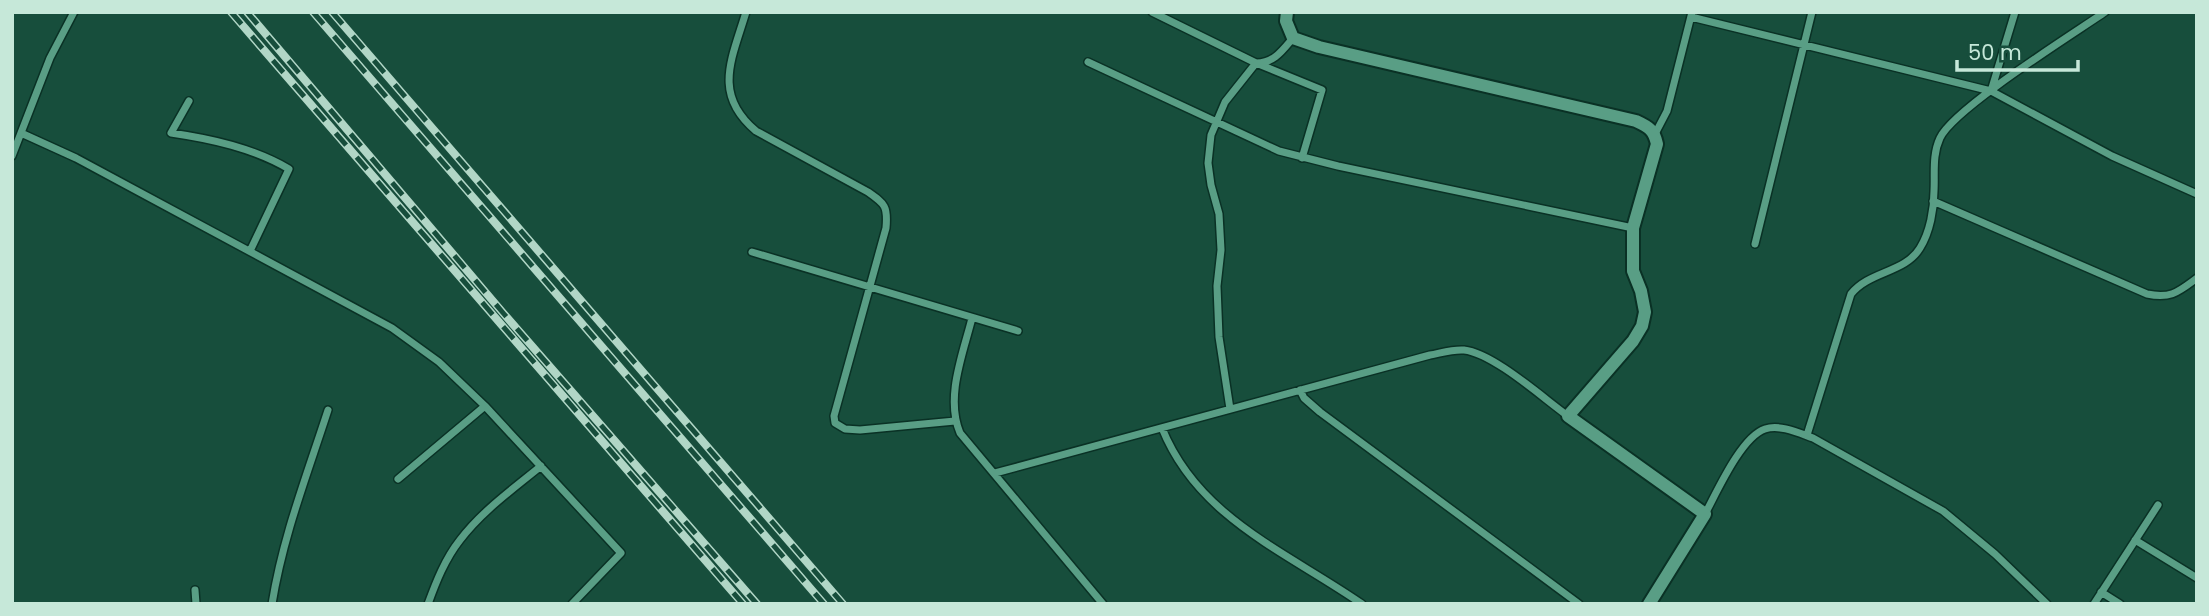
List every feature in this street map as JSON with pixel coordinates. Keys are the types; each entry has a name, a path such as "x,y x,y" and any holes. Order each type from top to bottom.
{"street":[{"path":"12,156 50,58 74,12"},
{"path":"746,12 728,79 731,98 740,117 756,131 868,192 883,203 887,213 886,228 834,416 835,423 845,429 860,430 955,421"},
{"path":"1152,12 1255,63 1322,90 1302,158"},
{"path":"1287,12 1286,21 1293,38"},
{"path":"1755,244 1812,12"},
{"path":"1991,91 2015,12"},
{"path":"1807,435 1851,294 1859,284 1909,262 1921,247 1930,222 1935,155 1940,137 1949,124 1991,91 2105,12"},
{"path":"1655,134 1667,111 1692,15 1991,91 2112,156 2197,194"},
{"path":"1255,63 1265,63 1278,56 1293,38"},
{"path":"1293,38 1399,67 1636,121 1650,127 1657,144 1633,228 1633,271 1646,312 1642,326 1633,341 1567,415"},
{"path":"1088,62 1279,151 1633,228"},
{"path":"1230,409 1219,337 1219,214 1208,163 1211,135 1225,102 1255,63"},
{"path":"189,100 171,133 232,145 272,159 289,169 250,251"},
{"path":"21,133 76,158 392,328 439,362 485,406 621,553 572,604"},
{"path":"1933,201 2147,294 2163,297 2176,293 2197,278"},
{"path":"752,252 1018,331"},
{"path":"972,317 954,398 955,421 960,433 1103,604"},
{"path":"995,473 1430,355 1461,350 1490,359 1704,514"},
{"path":"1300,390 1304,398 1320,412 1579,604"},
{"path":"398,479 485,406"},
{"path":"272,604 293,510 328,410"},
{"path":"1162,428 1169,446 1182,466 1220,510 1269,545 1362,604"},
{"path":"1649,604 1752,435 1767,428 1791,430 1807,435 1943,511 1995,554 2048,604"},
{"path":"428,604 447,558 459,541 475,523 541,466"},
{"path":"2094,604 2158,505"},
{"path":"2135,540 2197,578"},
{"path":"195,590 196,604"},
{"path":"2101,592 2120,604"}],"railway":[{"path":"231,12 743,604"},
{"path":"247,12 504,314 757,604"},
{"path":"313,12 824,604"},
{"path":"332,12 843,604"}]}
